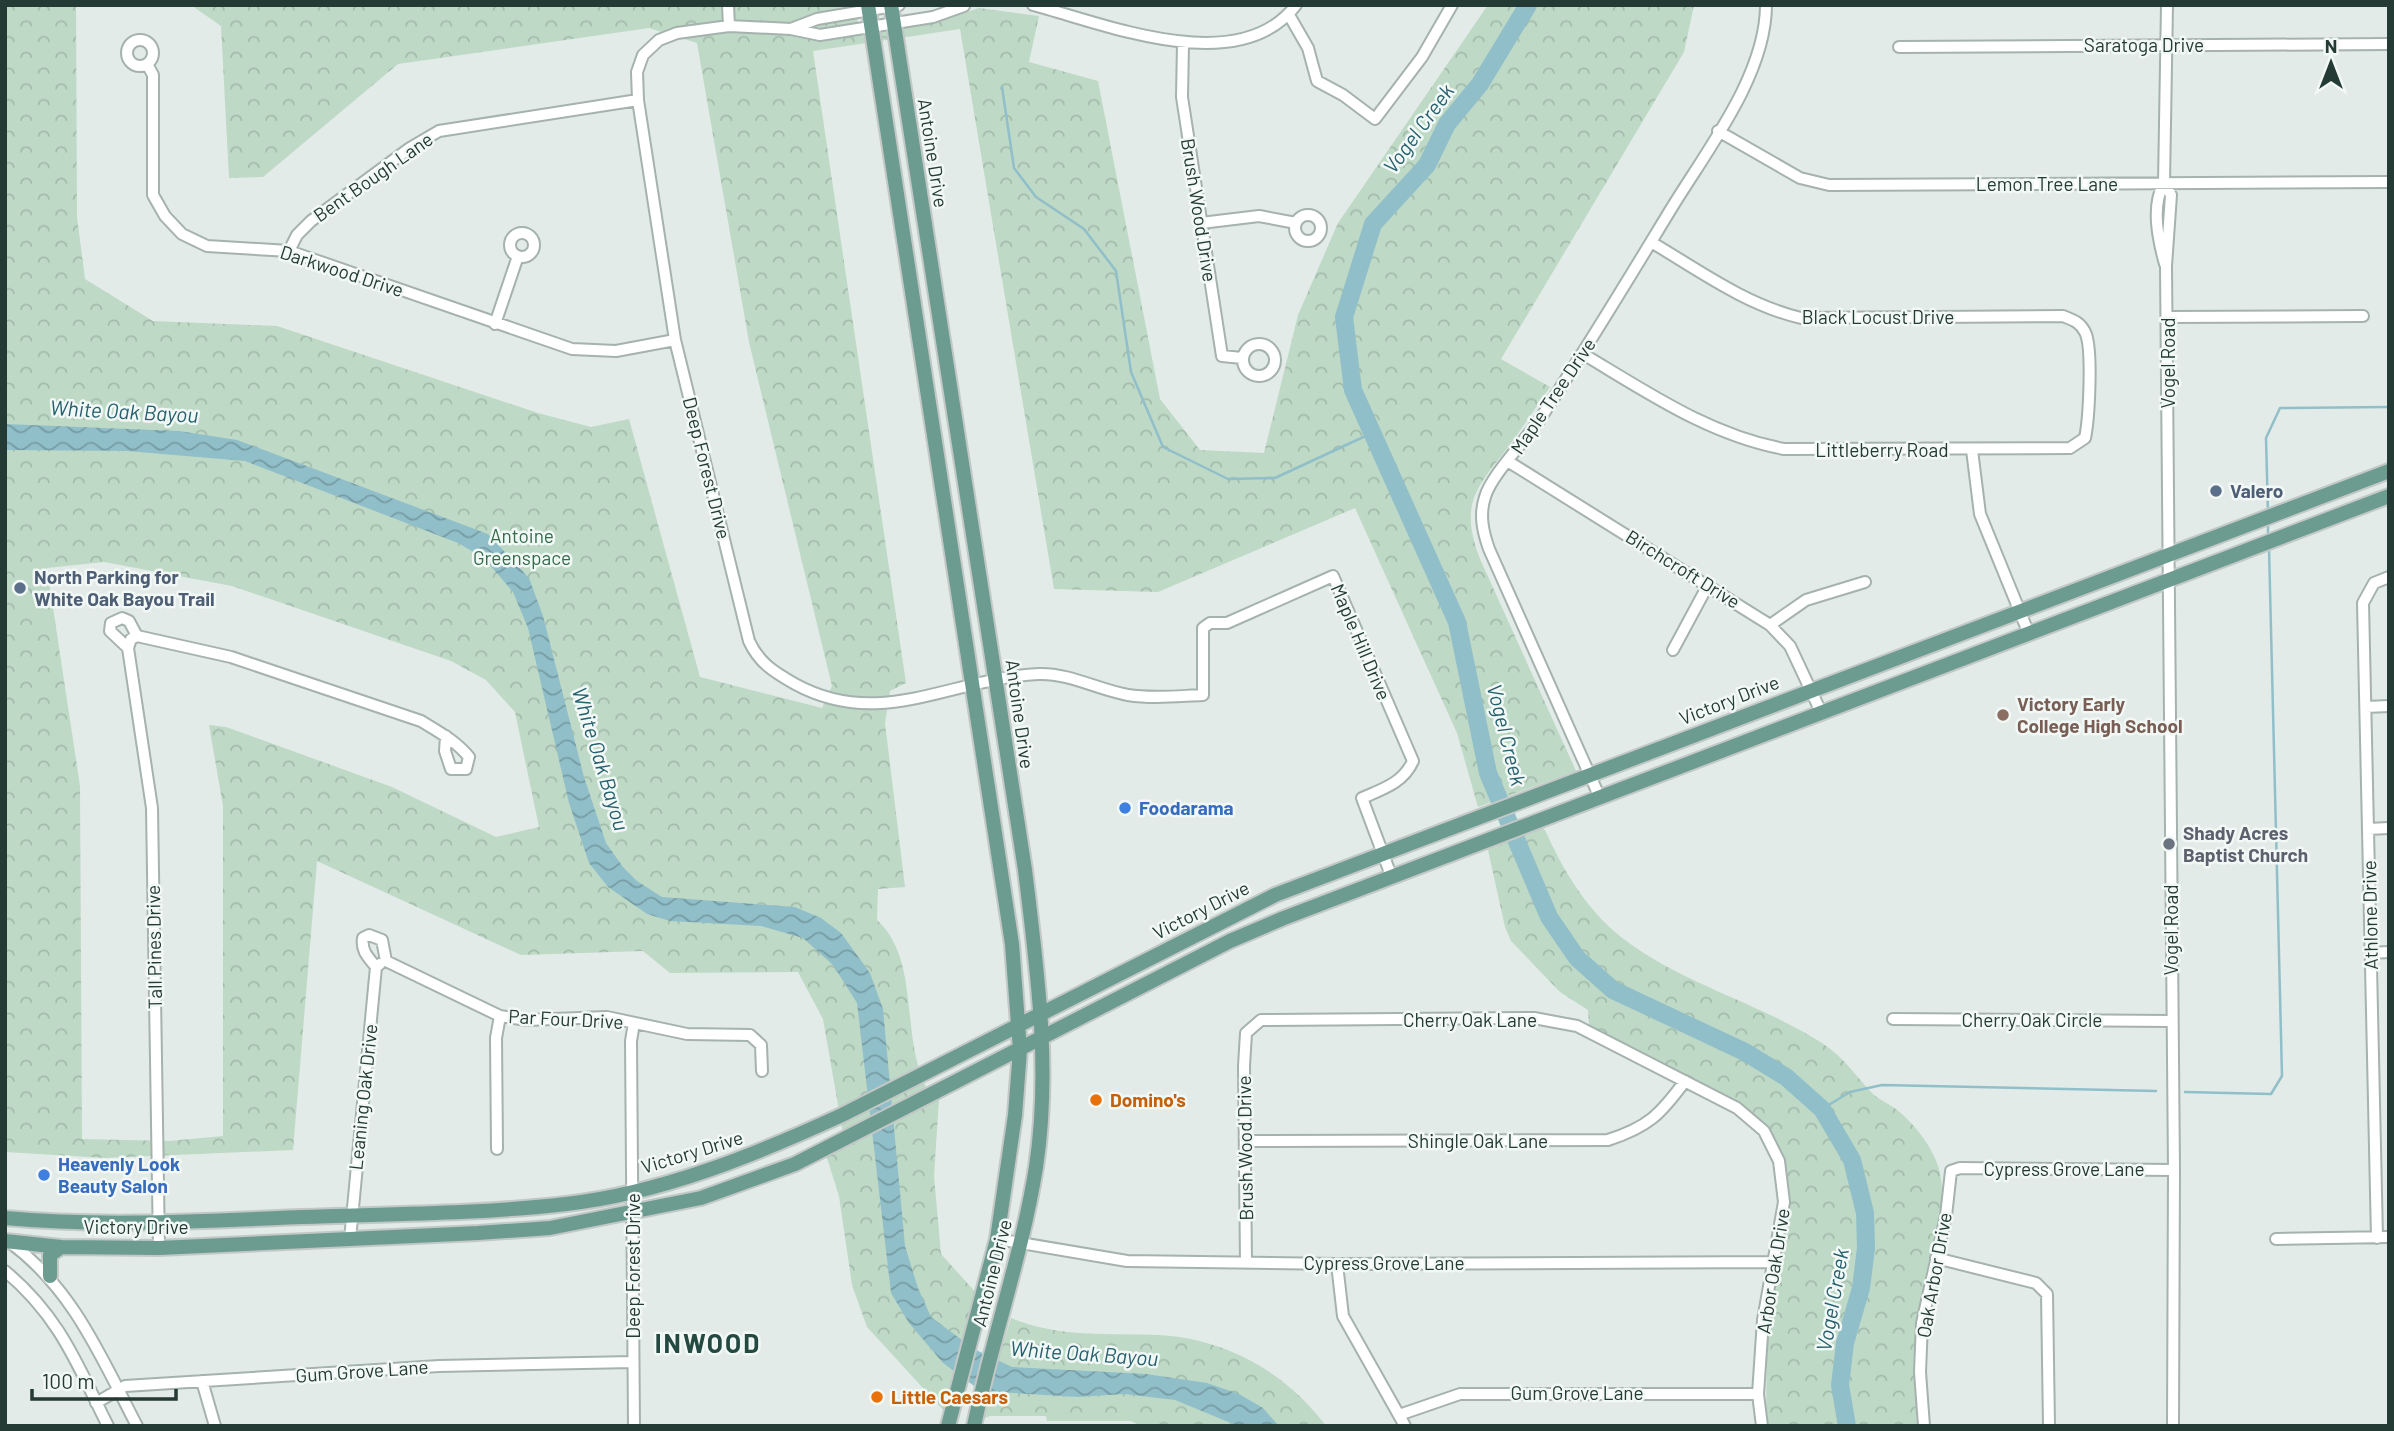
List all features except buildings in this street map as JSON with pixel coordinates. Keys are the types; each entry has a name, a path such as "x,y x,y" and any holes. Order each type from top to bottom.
{"main road":[{"name":"Antoine Drive","path":"891,6 1016,813 1042,1013 1041,1108 1036,1161 1021,1243 974,1426"},
{"name":"Antoine Drive","path":"869,8 1012,944 1020,1050 1015,1115 997,1239 948,1426"},
{"path":"892,160 914,157"},
{"path":"914,302 936,299"},
{"name":"Victory Drive","path":"5,1218 90,1224 158,1223 567,1204 633,1191 698,1173 782,1143 842,1115 1264,900 1811,689 2389,471"},
{"path":"942,492 967,489"},
{"name":"Victory Drive","path":"7,1241 61,1247 159,1248 550,1228 701,1198 795,1164 1181,966 1284,918 2389,496"},
{"path":"992,820 1016,813"},
{"path":"1168,948 1181,966"},
{"path":"782,1143 795,1164"},
{"path":"50,1276 50,1255 61,1247"}],"street":[{"path":"728,5 729,26 791,29 820,35 933,18 964,5"},
{"path":"791,29 817,19 899,5"},
{"path":"1032,5 1183,44 1223,44 1256,33 1292,10 1308,48 1317,81 1343,95 1375,119 1422,57 1452,5"},
{"name":"Maple Tree Drive","path":"1600,798 1483,532 1485,497 1495,477 1509,462 1583,354 1718,131 1744,85 1764,39 1766,5"},
{"name":"Vogel Road","path":"2167,5 2164,183 2157,195 2158,230 2166,266 2168,317 2174,1170 2173,1426"},
{"name":"Deep Forest Drive","path":"729,26 692,29 666,36 649,48 639,64 636,82 675,340 750,641 757,658 776,674 815,695 837,702 867,705 909,702 995,678"},
{"name":"Brush Wood Drive","path":"1183,44 1182,97 1222,356 1242,358"},
{"name":"Saratoga Drive","path":"1899,47 2389,44"},
{"name":"Darkwood Drive","path":"147,64 153,75 153,195 165,216 182,234 207,246 289,251 495,324 585,351 616,351 675,340"},
{"name":"Bent Bough Lane","path":"289,251 297,235 311,221 410,148 439,131 638,100"},
{"name":"Lemon Tree Lane","path":"1718,131 1800,178 1829,185 2389,182"},
{"path":"1200,223 1259,216 1296,223"},
{"name":"Black Locust Drive","path":"1651,242 1743,298 1769,310 1801,318 2063,316 2080,324"},
{"path":"495,324 518,256"},
{"path":"2168,317 2363,316"},
{"name":"Littleberry Road","path":"1583,354 1711,428 1749,443 1784,449 2070,448 2085,438 2089,419 2088,339 2080,324"},
{"path":"1972,450 1980,514 2029,634"},
{"name":"Birchcroft Drive","path":"1509,462 1770,625 1790,646 1821,712"},
{"name":"Maple Hill Drive","path":"995,678 1043,674 1126,695 1203,695 1203,628 1210,623 1227,622 1333,576 1413,761 1408,773 1394,784 1362,798 1392,878"},
{"name":"Athlone Drive","path":"2383,1238 2371,953 2363,603 2374,583 2389,577"},
{"path":"1770,625 1807,600 1865,582"},
{"path":"1673,650 1708,585"},
{"name":"Tall Pines Drive","path":"159,1248 152,821 128,648 113,636 110,631 111,623 122,618 129,621 137,636 232,657 397,712 446,736"},
{"path":"128,648 131,639 137,636"},
{"path":"2366,707 2389,706"},
{"path":"2368,829 2389,828"},
{"path":"2371,953 2389,952"},
{"name":"Par Four Drive","path":"381,964 500,1016 527,1020 607,1017 687,1034 750,1035 761,1045 762,1071"},
{"name":"Leaning Oak Drive","path":"349,1239 381,964"},
{"path":"497,1149 496,1038 500,1016"},
{"name":"Cherry Oak Lane","path":"1246,1033 1261,1020 1534,1018 1577,1026 1685,1081"},
{"name":"Cherry Oak Circle","path":"1893,1019 2171,1021"},
{"name":"Deep Forest Drive","path":"634,1023 631,1041 634,1426"},
{"name":"Brush Wood Drive","path":"1246,1033 1246,1264"},
{"name":"Shingle Oak Lane","path":"1247,1141 1608,1140 1636,1131 1661,1114 1685,1081"},
{"name":"Arbor Oak Drive","path":"1685,1081 1737,1108 1764,1131 1779,1161 1784,1202 1763,1320 1758,1394 1762,1426"},
{"name":"Cypress Grove Lane","path":"1954,1169 2174,1170"},
{"name":"Oak Arbor Drive","path":"1924,1426 1920,1372 1922,1323 1946,1216 1949,1175 1954,1169"},
{"path":"2276,1239 2383,1238"},
{"name":"Cypress Grove Lane","path":"997,1239 1127,1261 1246,1264 1772,1262"},
{"path":"7,1241 50,1276 90,1333 136,1426"},
{"path":"1936,1258 2036,1283 2047,1294 2049,1426"},
{"path":"1337,1264 1343,1316 1405,1426"},
{"path":"5,1271 26,1289 68,1342 108,1426"},
{"name":"Gum Grove Lane","path":"96,1403 125,1386 439,1366 633,1362"},
{"path":"202,1381 215,1426"},
{"name":"Gum Grove Lane","path":"1399,1415 1460,1394 1758,1394"}],"green space":[{"name":"Antoine Greenspace","path":"5,5 76,5 77,217 85,279 153,321 277,326 538,413 591,427 629,419 700,677 822,708 832,686 749,342 697,43 649,28 398,64 263,177 229,178 221,26 191,5 855,5 860,36 932,23 979,8 1039,16 1029,62 1098,81 1160,399 1200,450 1264,453 1298,315 1338,223 1488,5 1694,5 1684,52 1501,359 1550,387 1480,486 1471,510 1471,524 1480,559 1576,771 1478,807 1457,733 1355,508 1158,592 1054,589 960,29 813,51 906,683 890,691 885,723 905,887 878,889 877,920 891,938 900,959 906,982 916,1056 934,1101 939,1099 934,1176 941,1254 978,1295 945,1412 867,1327 852,1285 839,1196 826,1155 845,1145 823,1019 798,972 670,973 643,951 521,955 317,861 293,1150 105,1158 5,1152","holes":["104,562 232,586 451,661 486,680 515,712 539,827 496,837 392,787 226,727 209,725 223,806 223,1136 169,1141 82,1139 80,786 47,568"]},
{"path":"1539,828 1545,830 1586,901 1621,937 1669,968 1772,1016 1822,1043 1843,1061 1874,1095 1904,1116 1925,1140 1936,1159 1942,1191 1940,1217 1925,1278 1918,1333 1917,1426 1766,1426 1767,1327 1788,1195 1787,1174 1777,1145 1761,1121 1739,1103 1589,1026 1588,1010 1560,992 1511,941 1505,927 1488,850"},
{"path":"1011,1318 1065,1332 1158,1335 1207,1343 1230,1351 1273,1375 1293,1390 1326,1426 1140,1426 1131,1421 1047,1421 1046,1416 990,1416 980,1420"}],"water":[{"path":"5,424 179,431 237,440 488,534 529,578 543,616 584,777 606,843 623,867 637,881 662,897 795,907 821,918 841,933 870,973 883,1009 905,1246 918,1288 931,1317 974,1349 1012,1367 1146,1374 1207,1383 1239,1394 1263,1408 1279,1426 1238,1426 1175,1400 1124,1394 1078,1397 981,1391 943,1363 909,1323 891,1293 857,1003 833,965 803,938 761,926 670,921 647,914 608,887 589,863 569,803 528,628 513,592 484,558 458,543 245,461 127,451 5,450"}],"waterway":[{"name":"Vogel Creek","path":"1528,5 1480,84 1447,124 1427,165 1373,224 1344,317 1353,390 1457,622 1488,773 1549,917 1577,958 1613,990 1745,1052 1786,1077 1822,1109 1852,1160 1865,1213 1866,1248 1861,1288 1845,1343 1840,1385 1847,1426"},
{"path":"1002,87 1014,168 1036,197 1084,229 1116,271 1131,372 1163,447 1228,479 1275,478 1372,433"},
{"path":"2268,513 2266,438 2280,408 2389,407"},
{"path":"2268,523 2268,538"},
{"path":"2185,1092 2271,1094 2282,1076 2269,548"},
{"path":"1822,1109 1850,1092 1882,1085 2156,1091"}],"place":[{"name":"Valero","path":"2216,491"},
{"name":"North Parking for White Oak Bayou Trail","path":"20,588"},
{"name":"Victory Early College High School","path":"2003,715"},
{"name":"Foodarama","path":"1125,808"},
{"name":"Shady Acres Baptist Church","path":"2169,844"},
{"name":"Domino's","path":"1096,1100"},
{"name":"Heavenly Look Beauty Salon","path":"44,1175"},
{"name":"Little Caesars","path":"877,1397"}],"district":[{"name":"INWOOD","path":"708,1344"}],"water label":[{"name":"White Oak Bayou","path":"124,412"},
{"name":"White Oak Bayou","path":"600,759"},
{"name":"White Oak Bayou","path":"1084,1354"}]}
